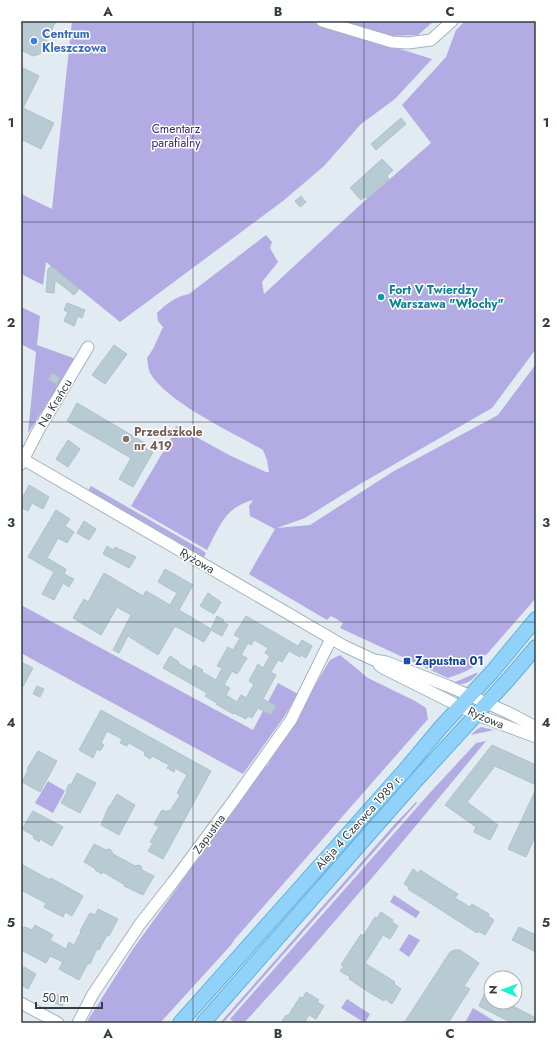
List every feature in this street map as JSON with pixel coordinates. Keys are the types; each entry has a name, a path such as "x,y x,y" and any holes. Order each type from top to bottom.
{"main road":[{"name":"Aleja 4 Czerwca 1989 r.","path":"180,1023 492,672 536,619"},
{"name":"Aleja 4 Czerwca 1989 r.","path":"203,1023 411,786 477,715 536,647"}],"street":[{"path":"322,21 392,42 408,43 431,40 452,21"},
{"name":"Na Krańcu","path":"22,461 88,347"},
{"name":"Ryżowa","path":"22,461 331,639 374,660 383,668 477,715 536,737"},
{"name":"Zapustna","path":"78,1023 93,994 140,924 174,882 291,720 331,639"},
{"name":"Ryżowa","path":"374,660 404,668 507,712 536,727"},
{"path":"21,1002 58,1023"}],"green space":[{"name":"Cmentarz parafialny","path":"72,21 310,21 432,59 395,99 361,124 324,166 283,201 120,322 46,262 43,285 21,274 21,194 52,209"},
{"path":"342,21 434,21 418,35 387,36"},
{"path":"465,21 536,21 536,349 492,408 360,484 305,518 277,528 310,525 394,471 498,415 536,364 536,598 487,654 475,665 464,672 448,678 340,628 343,623 331,616 327,620 249,574 275,529 250,516 249,506 253,500 236,507 224,519 207,550 131,506 173,435 176,426 231,456 269,472 267,460 263,450 218,426 185,406 159,384 150,373 147,358 153,349 163,327 158,321 157,313 172,301 189,294 266,235 272,242 270,248 278,262 262,282 264,294 359,206 431,143 402,105 446,57 456,30"},
{"path":"21,307 40,316 37,345 76,359 28,433 36,352 21,344"},
{"path":"91,486 202,550 206,553 203,559 90,493 89,489"},
{"path":"21,605 253,730 278,683 298,694 284,717 243,774 21,653"},
{"path":"340,655 368,678 426,708 428,719 231,945 160,1023 86,1023 133,949 265,766 267,766 330,660"},
{"path":"478,673 473,679 464,684 453,683"},
{"path":"481,727 494,730 471,735"},
{"path":"486,741 337,919 244,1023 235,1023 230,1019 427,796 476,743"},
{"path":"48,781 65,791 53,813 35,803"},
{"path":"416,802 417,803 223,1023 220,1023 394,825"},
{"path":"394,895 420,912 416,918 390,902"},
{"path":"409,934 420,940 409,957 399,950"},
{"path":"347,999 370,1014 365,1023 341,1008"},
{"path":"473,1008 498,1023 465,1023"}],"building":[{"name":"Centrum Kleszczowa","path":"21,21 56,21 40,54 33,56 21,50"},
{"path":"21,67 39,76 23,108 54,123 41,149 21,139"},
{"path":"401,118 406,124 376,150 371,144"},
{"path":"382,159 393,170 387,176 389,179 367,199 365,196 361,200 350,188"},
{"path":"301,196 306,202 300,207 295,201"},
{"path":"51,266 79,289 74,295 55,280 54,293 46,292 48,269"},
{"path":"67,303 85,310 82,318 78,316 74,326 64,321 68,312 64,310"},
{"path":"114,345 127,354 105,384 92,375"},
{"path":"52,373 60,378 56,384 48,379"},
{"path":"77,403 145,443 143,447 153,452 133,487 119,479 131,458 67,421"},
{"path":"68,440 80,449 68,467 56,459"},
{"path":"29,485 49,497 43,509 32,503 28,511 21,507 21,501"},
{"path":"56,510 70,519 65,526 74,532 67,543 58,538 47,558 66,569 64,574 74,579 69,587 63,583 54,600 42,594 54,572 28,557"},
{"path":"84,521 96,529 89,540 77,533"},
{"path":"107,546 113,550 115,547 136,557 129,568 103,554"},
{"path":"165,569 193,585 179,610 211,629 217,616 224,620 223,622 228,625 222,636 211,630 204,642 175,626 158,655 128,636 119,653 113,650 131,615 117,607 101,635 73,618 84,599 88,602 104,573 143,596 146,591 170,605 177,593 158,582"},
{"path":"208,593 221,602 214,614 200,606"},
{"path":"246,616 298,646 302,640 312,646 306,658 301,655 300,657 289,651 282,662 278,660 271,672 276,675 263,699 276,706 271,715 258,708 252,718 248,716 246,719 234,713 233,714 205,696 207,693 163,668 170,656 191,671 194,665 203,670 202,672 216,680 222,668 217,666 228,647 233,650 240,638 234,635","holes":["254,640 268,648 265,653 270,656 263,668 258,664 249,681 254,684 246,698 241,695 237,702 226,695 230,688 224,685 232,671 237,674 247,658 241,655 248,643 251,645"]},
{"path":"21,662 33,668 21,690"},
{"path":"37,686 44,689 40,697 33,694"},
{"path":"101,710 211,771 163,859 148,851 153,843 150,842 159,827 154,824 162,810 167,812 168,810 170,811 180,795 177,793 187,775 175,768 174,772 167,768 169,765 152,756 150,759 144,755 145,752 129,743 127,746 120,743 122,739 107,731 101,743 104,745 100,751 97,749 93,758 79,750"},
{"path":"492,745 536,765 536,785 495,766 467,802 498,825 490,840 474,832 476,827 445,805"},
{"path":"38,751 57,761 40,792 22,782 28,770 27,769"},
{"path":"77,773 96,783 80,813 61,803 67,792 66,791 69,784 71,785"},
{"path":"536,789 536,835 526,857 508,849"},
{"path":"117,794 135,805 119,835 101,825 109,806"},
{"path":"33,811 63,827 52,846 40,839 39,842 33,838 34,836 22,829"},
{"path":"94,844 106,850 111,850 113,854 135,866 141,866 142,870 154,876 143,895 124,886 125,885 103,872 102,874 84,862"},
{"path":"21,864 50,880 51,878 83,896 72,916 65,912 63,917 44,907 46,903 21,890"},
{"path":"413,869 418,873 420,870 458,894 455,898 470,907 472,904 489,914 488,916 494,920 485,935 478,931 477,933 408,889 409,887 404,884"},
{"path":"98,909 118,919 109,936 107,935 99,950 97,949 90,964 88,963 79,980 59,969 63,962 50,956 46,963 21,950 21,927 32,930 35,925 53,935 50,940 66,949 69,942 74,945 90,913 95,915"},
{"path":"381,912 393,920 392,922 398,926 390,939 383,935 365,963 395,982 394,984 401,989 392,1004 385,999 384,1001 367,991 340,971 344,966 341,965 361,934 363,936 375,917 377,918"},
{"path":"519,927 536,935 536,952 512,940"},
{"path":"460,950 479,963 464,986 470,989 448,1023 404,1023 450,952"},
{"path":"24,967 36,974 28,989 21,985 21,968 23,969"},
{"path":"52,992 66,999 62,1006 49,1000"},
{"path":"306,992 319,1000 317,1002 324,1006 316,1019 309,1015 304,1023 281,1023 286,1015 288,1016 300,997 303,998"},
{"path":"483,997 483,1008 479,1006"},
{"path":"487,1010 520,1010 536,1018 536,1023 512,1023"}],"place":[{"name":"Centrum Kleszczowa","path":"34,41"},
{"name":"Fort V Twierdzy Warszawa \"Włochy\"","path":"381,297"},
{"name":"Przedszkole nr 419","path":"126,439"},
{"name":"Zapustna 01","path":"407,661"}]}
